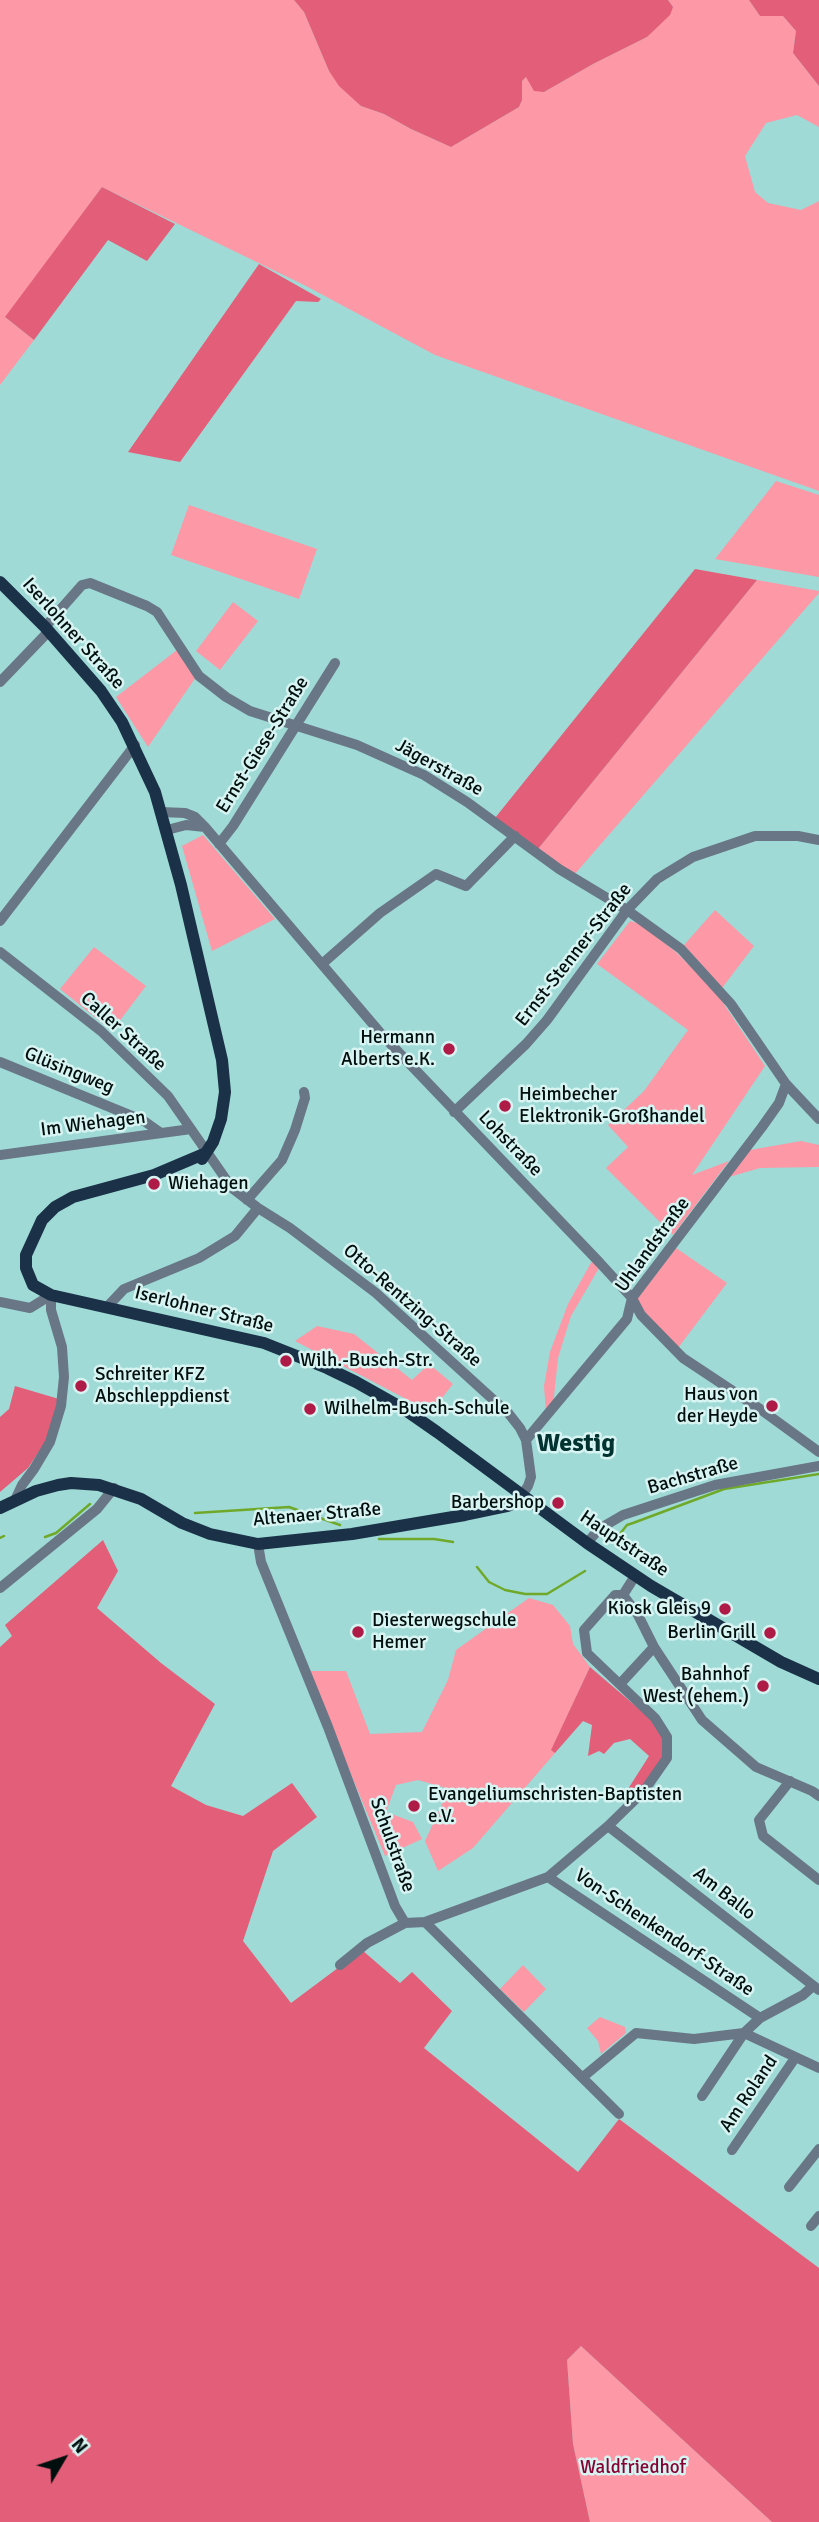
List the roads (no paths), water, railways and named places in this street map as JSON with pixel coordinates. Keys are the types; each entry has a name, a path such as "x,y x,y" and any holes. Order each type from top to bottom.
{"main road":[{"name":"Iserlohner Straße","path":"0,582 47,629 101,691 122,722 147,769 162,812 194,934 223,1068 225,1092 221,1119 206,1153"},
{"path":"51,1295 33,1285 26,1268 26,1255 42,1220 55,1207 73,1197 154,1175 206,1153"},
{"name":"Iserlohner Straße","path":"51,1295 248,1339 282,1349 327,1368 404,1409 522,1495"},
{"name":"Altenaer Straße","path":"0,1508 36,1491 71,1483 114,1488 141,1499 181,1523 210,1534 258,1544 352,1534 465,1516 508,1506 522,1495"},
{"name":"Hauptstraße","path":"522,1495 635,1576 720,1628 819,1679"}],"street":[{"name":"Jägerstraße","path":"47,629 82,585 90,583 147,606 157,612 199,676 226,697 250,711 357,744 424,775 467,802 559,869 681,948 731,1004 786,1084 819,1119"},
{"path":"0,682 47,629"},
{"name":"Ernst-Giese-Straße","path":"219,844 335,663"},
{"path":"0,921 135,745"},
{"name":"Lohstraße","path":"162,812 185,813 195,817 205,827 383,1036 632,1298 641,1315 682,1357 819,1452"},
{"path":"167,830 187,825 205,827"},
{"path":"322,964 380,913 436,874 467,886 515,836"},
{"name":"Ernst-Stenner-Straße","path":"454,1112 526,1044 547,1020 627,911 657,879 693,857 755,836 798,836 819,840"},
{"name":"Caller Straße","path":"0,952 101,1031 168,1096 206,1153"},
{"name":"Glüsingweg","path":"0,1062 144,1121 161,1133"},
{"name":"Uhlandstraße","path":"526,1440 628,1319 632,1298 762,1127 779,1103 786,1084"},
{"path":"247,1200 282,1160 295,1130 305,1098 304,1092"},
{"name":"Im Wiehagen","path":"0,1155 191,1129"},
{"name":"Otto-Rentzing-Straße","path":"206,1153 232,1188 376,1293 509,1414 526,1440"},
{"path":"107,1307 124,1289 199,1258 235,1236 258,1209"},
{"path":"0,1303 30,1308 51,1295"},
{"path":"15,1500 50,1442 61,1406 64,1377 62,1347 51,1310 51,1295"},
{"path":"522,1495 531,1477 526,1440"},
{"name":"Bachstraße","path":"587,1543 599,1529 623,1515 715,1485 819,1465"},
{"path":"0,1588 97,1508 114,1488"},
{"name":"Schulstraße","path":"258,1544 261,1562 328,1727 395,1906 405,1923 425,1922 548,1877"},
{"path":"623,1595 635,1576"},
{"path":"548,1877 644,1791 667,1758 667,1737 655,1718 587,1653 584,1630 615,1595 623,1595"},
{"path":"623,1595 702,1720 756,1767 812,1791 819,1797"},
{"path":"620,1684 654,1647"},
{"path":"790,1781 759,1820 763,1836 819,1880"},
{"name":"Am Ballo","path":"608,1826 816,1988"},
{"name":"Von-Schenkendorf-Straße","path":"548,1877 760,2018"},
{"path":"425,1922 619,2114"},
{"path":"340,1965 367,1942 405,1923"},
{"name":"Am Roland","path":"702,2096 744,2033 760,2018 816,1988"},
{"name":"Am Roland","path":"583,2077 636,2033 694,2039 744,2033 819,2068"},
{"name":"Am Roland","path":"732,2150 794,2058"},
{"path":"789,2187 819,2149"},
{"path":"811,2226 819,2216"}],"waterway":[{"path":"619,1535 627,1525 724,1489 819,1474"},
{"path":"45,1537 56,1533 90,1504"},
{"path":"195,1513 289,1507 340,1525"},
{"path":"0,1538 4,1536"},
{"path":"379,1539 434,1539 453,1542"},
{"path":"477,1567 489,1582 505,1590 525,1594 547,1594 585,1571"}],"place":[{"name":"Hermann Alberts e.K.","path":"449,1049"},
{"name":"Heimbecher Elektronik-Großhandel","path":"505,1106"},
{"name":"Wiehagen","path":"154,1184"},
{"name":"Wilh.-Busch-Str.","path":"286,1361"},
{"name":"Schreiter KFZ Abschleppdienst","path":"81,1386"},
{"name":"Haus von der Heyde","path":"772,1406"},
{"name":"Wilhelm-Busch-Schule","path":"310,1409"},
{"name":"Barbershop","path":"558,1503"},
{"name":"Kiosk Gleis 9","path":"725,1609"},
{"name":"Diesterwegschule Hemer","path":"358,1632"},
{"name":"Berlin Grill","path":"770,1633"},
{"name":"Bahnhof West (ehem.)","path":"763,1686"},
{"name":"Evangeliumschristen-Baptisten e.V.","path":"414,1806"}],"district":[{"name":"Westig","path":"576,1444"}],"park label":[{"name":"Waldfriedhof","path":"633,2468"}]}
